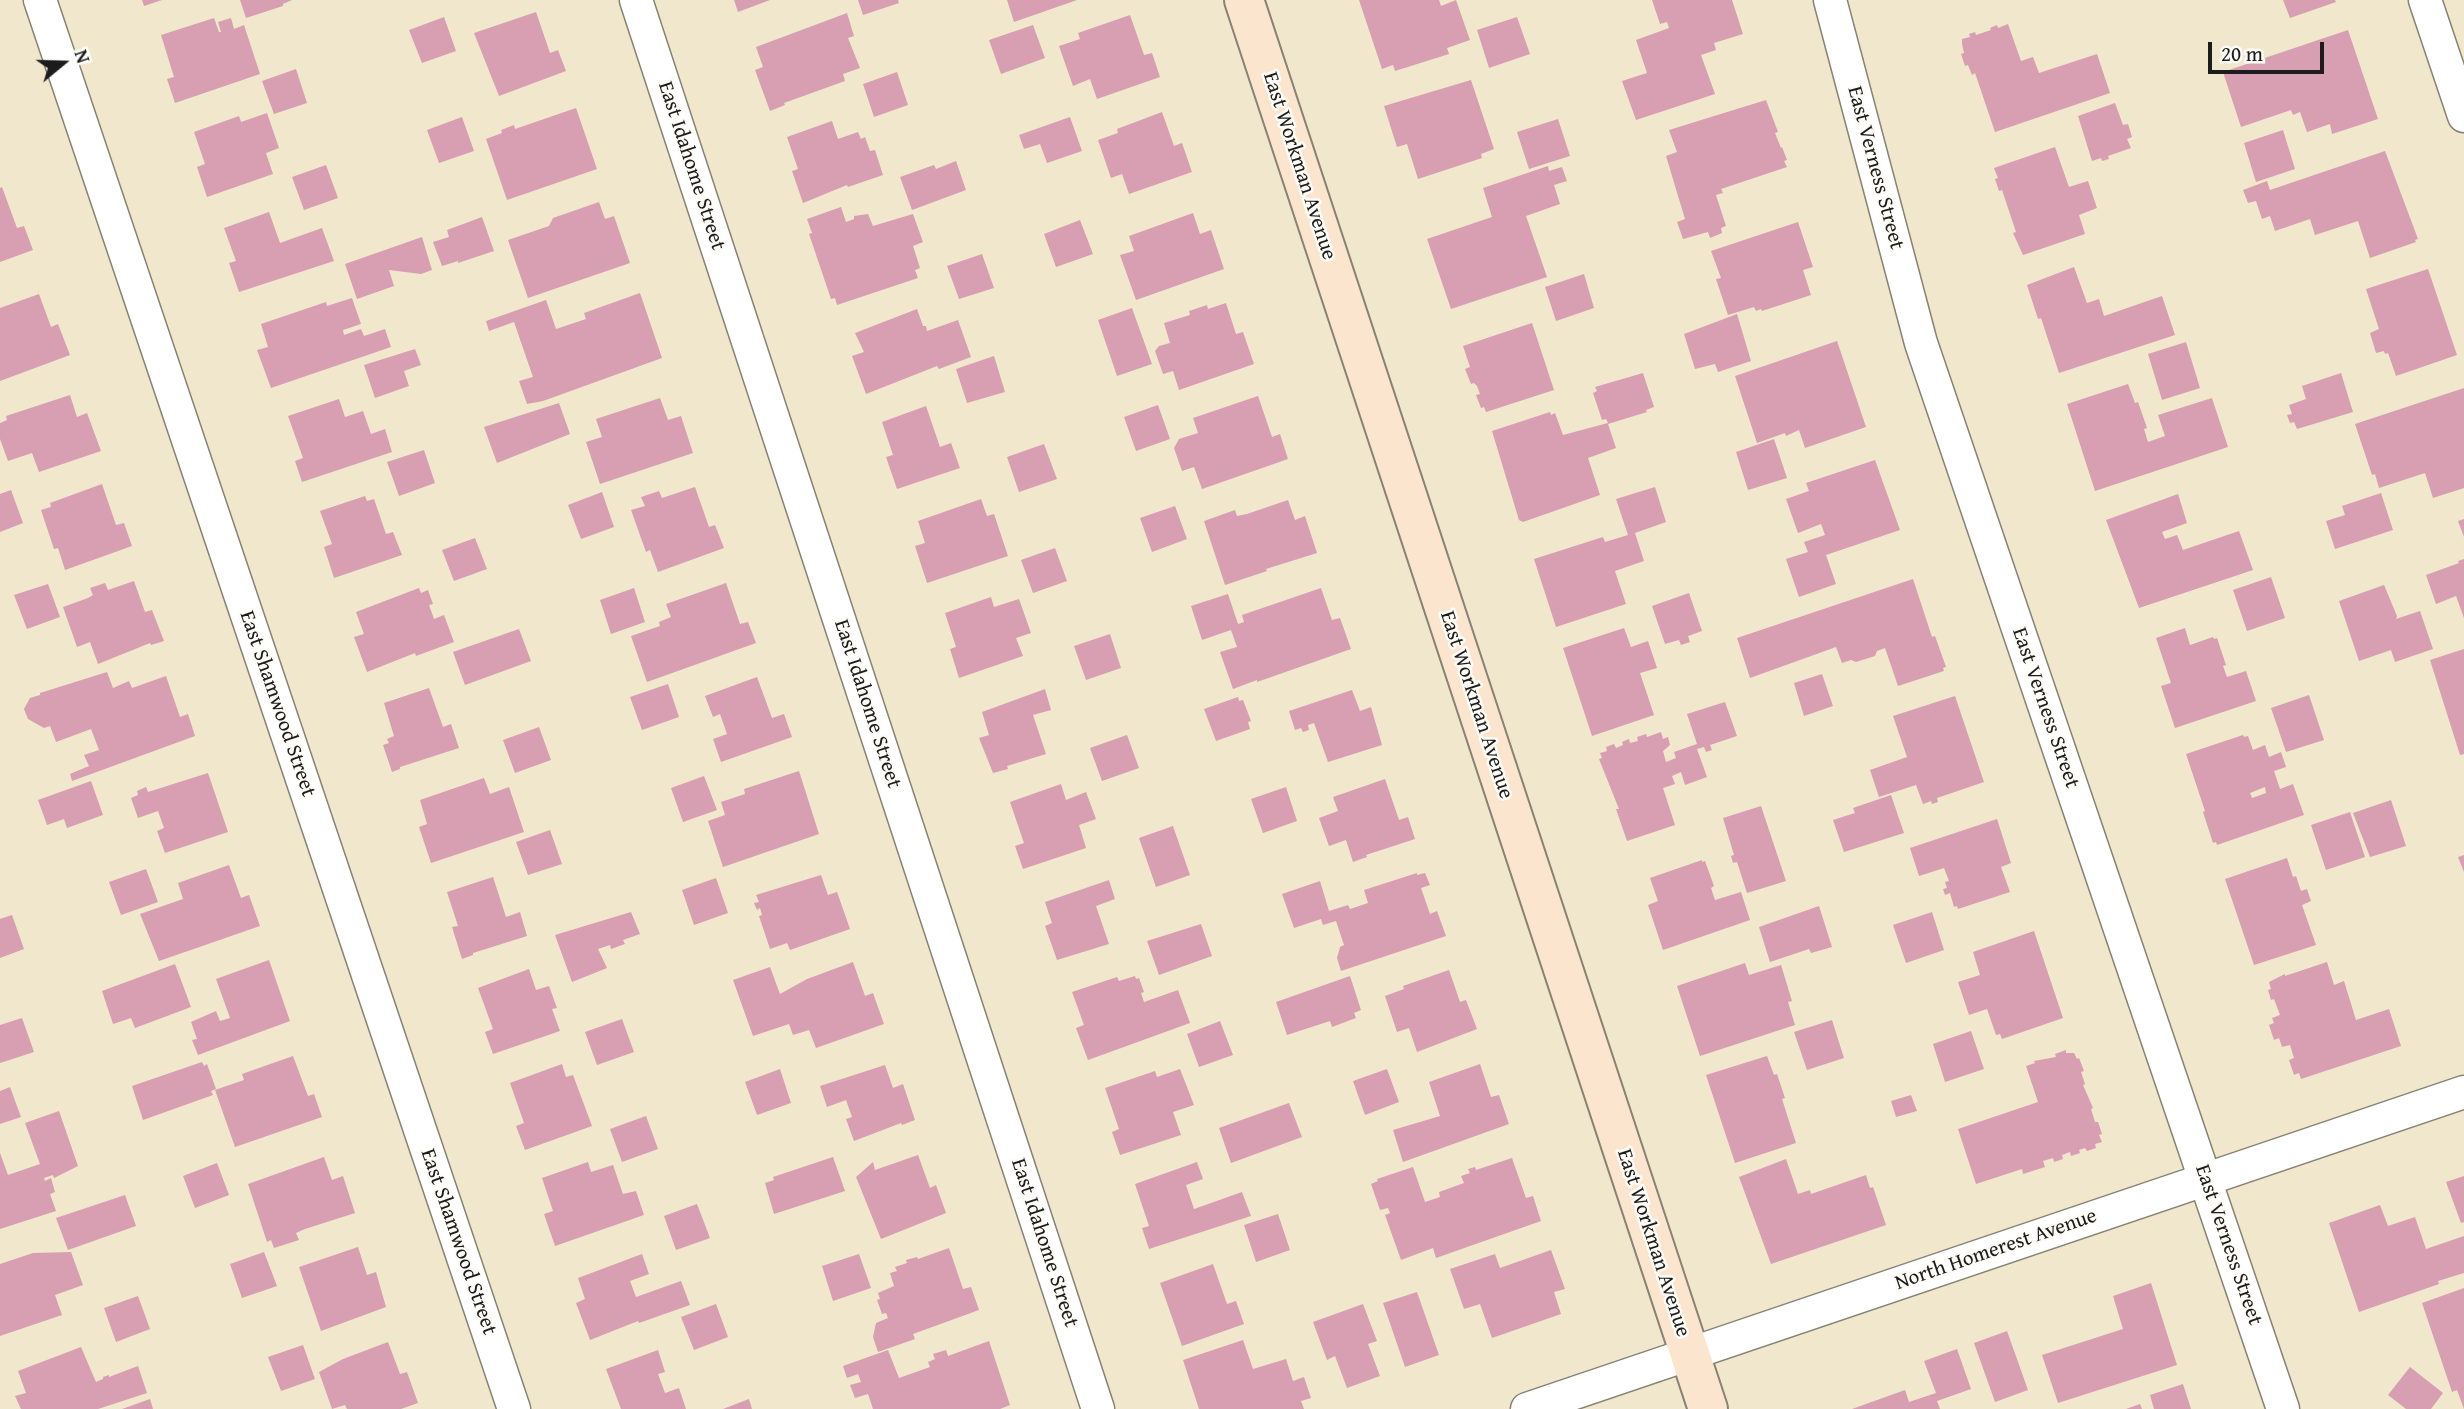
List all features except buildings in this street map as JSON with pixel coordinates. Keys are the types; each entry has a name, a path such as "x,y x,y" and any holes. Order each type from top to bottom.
{"street":[{"name":"East Shamwood Street","path":"40,0 514,1409"},
{"name":"East Idahome Street","path":"636,0 1098,1409"},
{"name":"East Workman Avenue","path":"1244,0 1708,1409"},
{"name":"East Verness Street","path":"1830,0 1921,343 2283,1409"},
{"path":"2425,0 2464,116"},
{"name":"North Homerest Avenue","path":"1527,1409 2464,1092"}]}
